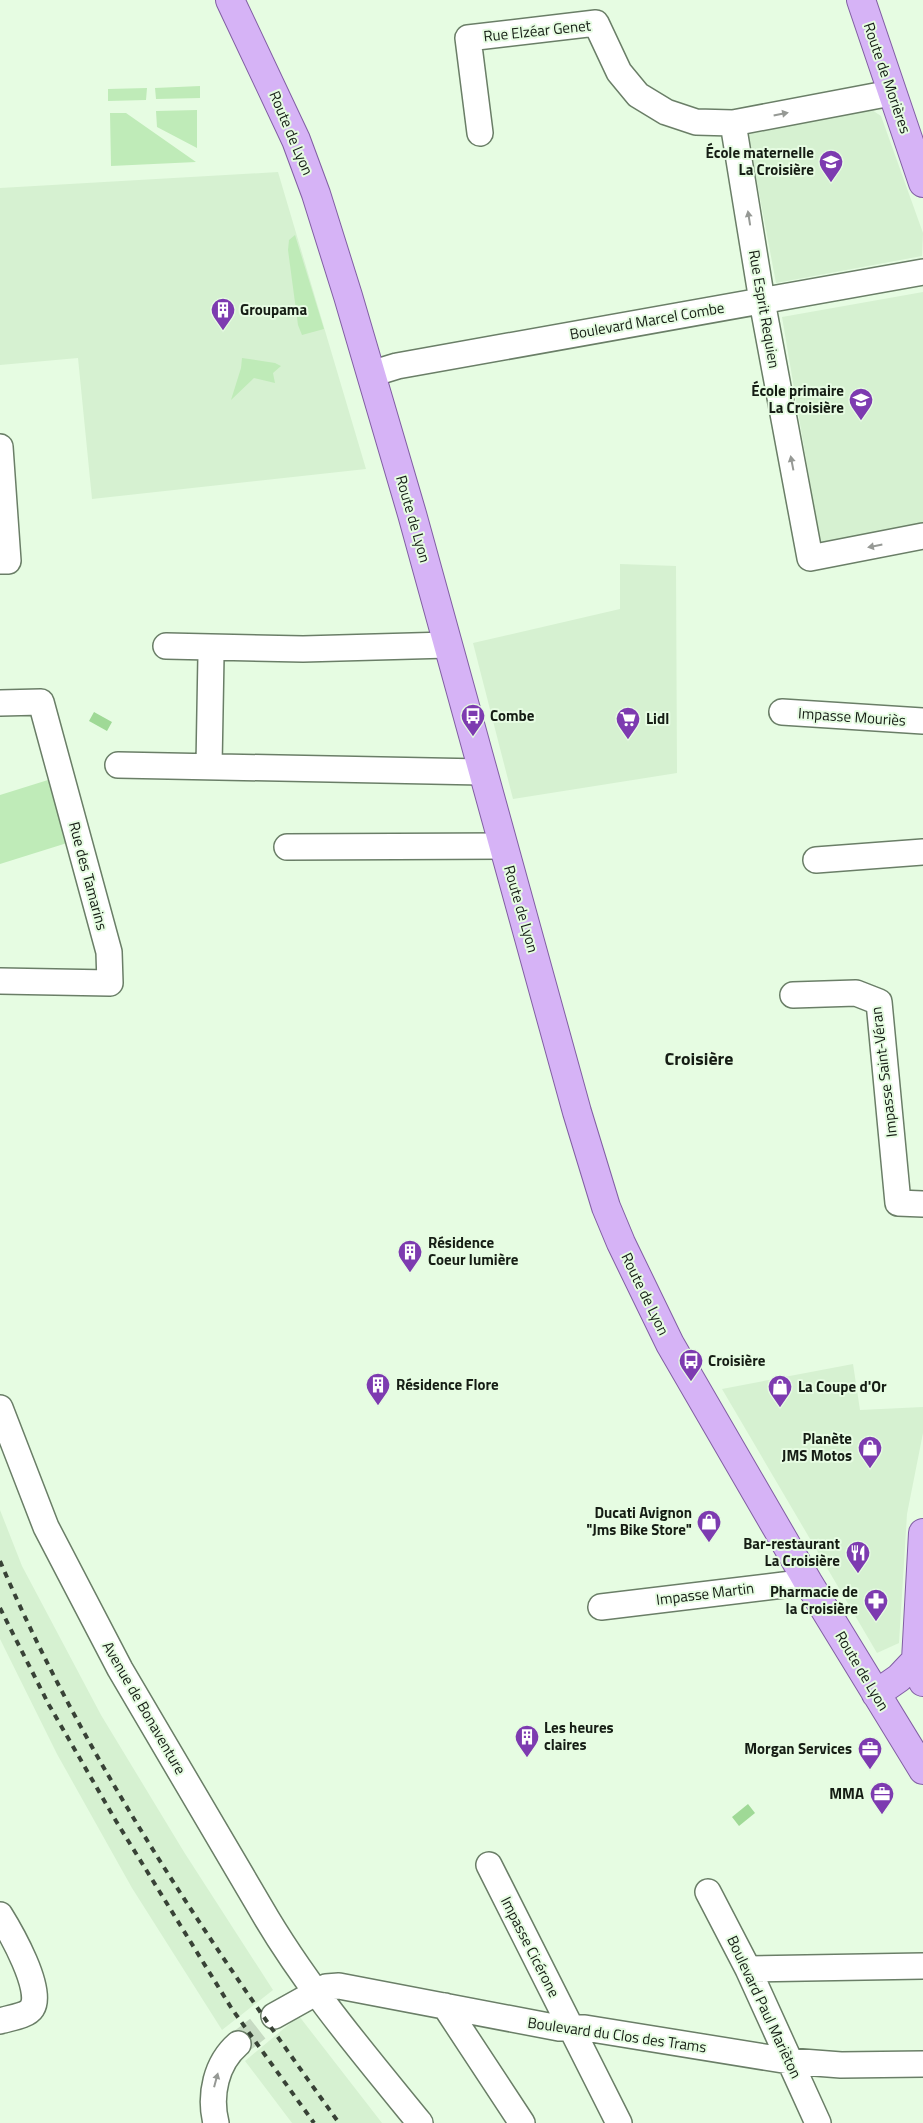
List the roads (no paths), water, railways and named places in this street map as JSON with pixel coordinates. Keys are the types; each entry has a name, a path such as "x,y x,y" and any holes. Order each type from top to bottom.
{"main road":[{"name":"Route de Lyon","path":"230,0 276,93 303,158 322,212 371,374 585,1140 606,1207 650,1305 691,1382 808,1582 923,1770"},
{"name":"Route de Morières","path":"861,0 923,183"},
{"path":"876,1694 899,1678 921,1667 923,1533"}],"street":[{"name":"Rue Elzéar Genet","path":"480,133 468,38 596,23 619,72 638,95 666,112 696,122 733,123 891,93"},
{"name":"Rue Esprit Requien","path":"733,123 762,301 810,558 923,536"},
{"name":"Boulevard Marcel Combe","path":"371,374 396,366 923,272"},
{"path":"0,447 8,561 0,561"},
{"path":"166,646 302,649 448,645"},
{"path":"209,766 211,655"},
{"name":"Rue des Tamarins","path":"0,703 41,702 108,952 110,983 0,982"},
{"name":"Impasse Mouriès","path":"782,712 923,721"},
{"path":"118,765 482,772"},
{"path":"287,847 503,846"},
{"path":"816,860 923,852"},
{"name":"Impasse Saint-Véran","path":"793,995 856,993 879,1002 898,1203 923,1204"},
{"name":"Avenue de Bonaventure","path":"0,1408 46,1527 116,1661 282,1946 315,1993 420,2123"},
{"name":"Impasse Martin","path":"601,1607 808,1582"},
{"name":"Impasse Cicérone","path":"489,1865 619,2123"},
{"name":"Boulevard Paul Marièton","path":"708,1892 748,1969 818,2123"},
{"path":"0,1915 21,1950 34,1994 33,2007 28,2012 0,2021"},
{"path":"748,1969 923,1966"},
{"name":"Boulevard du Clos des Trams","path":"274,2016 326,1987 339,1986 559,2028 585,2028 789,2061 840,2065 923,2064"},
{"path":"445,2006 522,2123"},
{"path":"216,2123 213,2092 216,2078 222,2064 238,2044"}],"tunnel":[{"path":"238,2044 274,2016"}],"railway":[{"path":"0,1561 34,1636 71,1709 111,1781 198,1920 244,1989 339,2123"},
{"path":"0,1608 49,1705 116,1821 232,2009 314,2123"}],"place":[{"name":"École maternelle La Croisière","path":"831,183"},
{"name":"Groupama","path":"223,331"},
{"name":"École primaire La Croisière","path":"861,421"},
{"name":"Combe","path":"473,737"},
{"name":"Lidl","path":"628,740"},
{"name":"Résidence Coeur lumière","path":"410,1273"},
{"name":"Croisière","path":"691,1382"},
{"name":"Résidence Flore","path":"378,1406"},
{"name":"La Coupe d'Or","path":"780,1408"},
{"name":"Planète JMS Motos","path":"870,1469"},
{"name":"Ducati Avignon \"Jms Bike Store\"","path":"709,1543"},
{"name":"Bar-restaurant La Croisière","path":"858,1574"},
{"name":"Pharmacie de la Croisière","path":"876,1622"},
{"name":"Les heures claires","path":"527,1758"},
{"name":"Morgan Services","path":"870,1770"},
{"name":"MMA","path":"882,1815"}],"district":[{"name":"Croisière","path":"699,1059"}]}
